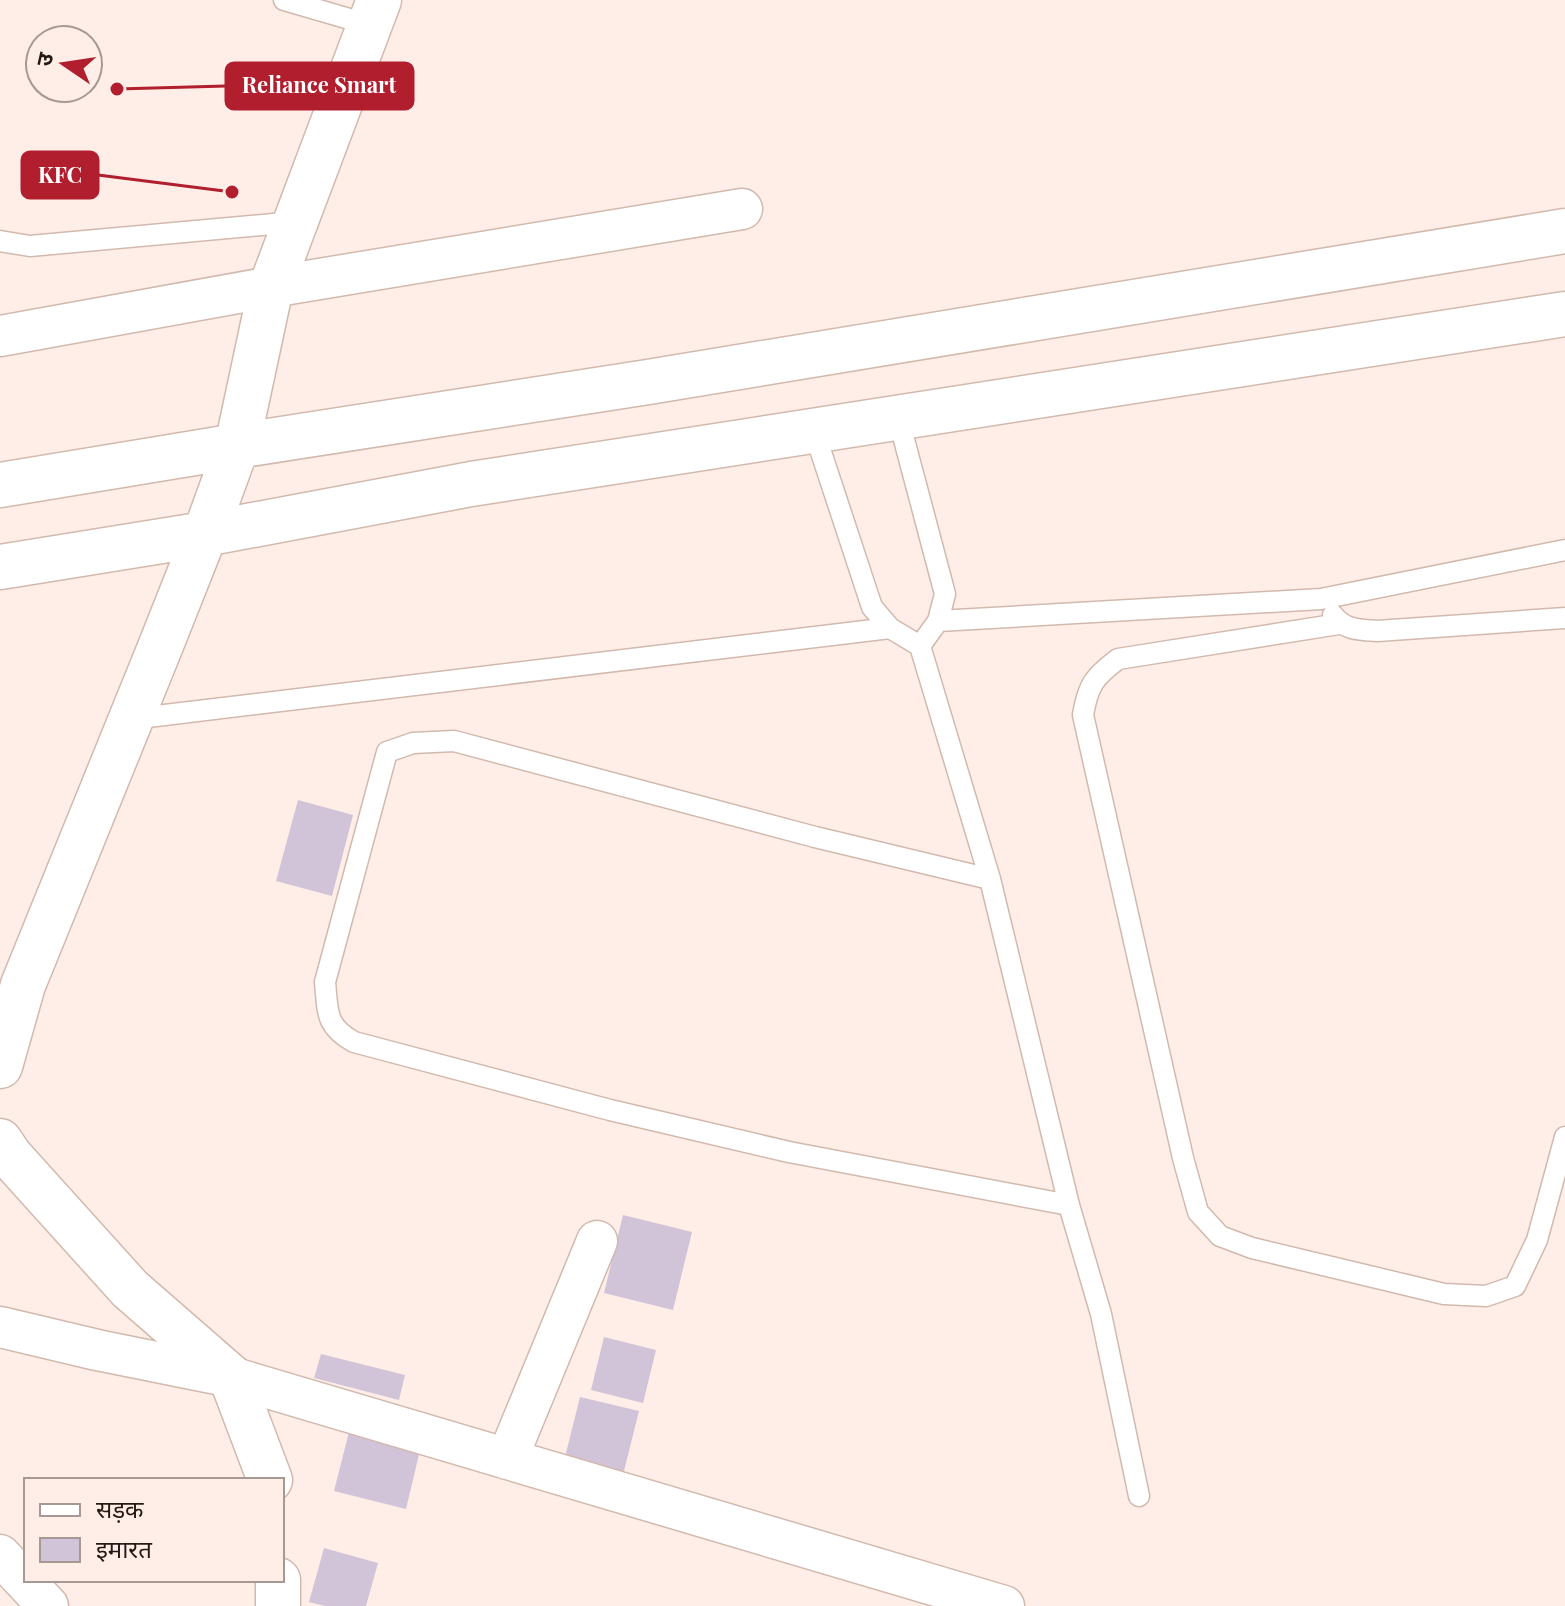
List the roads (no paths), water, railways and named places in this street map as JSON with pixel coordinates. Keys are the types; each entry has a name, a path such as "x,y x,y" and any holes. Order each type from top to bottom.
{"street":[{"path":"0,1066 23,985 205,534 237,446 271,287 374,12"},
{"path":"0,336 271,287 742,209"},
{"path":"0,485 1565,231"},
{"path":"0,567 205,534 471,484 1565,314"},
{"path":"0,1141 130,1289 231,1377 269,1478"},
{"path":"507,1459 597,1241"},
{"path":"0,1327 231,1377 1004,1606"},
{"path":"0,1555 24,1580"},
{"path":"25,1582 48,1606"},
{"path":"278,1582 278,1606"}],"lane":[{"path":"284,0 374,12"},
{"path":"0,241 30,246 295,222"},
{"path":"898,417 945,594 938,621 920,646"},
{"path":"814,431 872,607 890,628 920,646 990,879 1069,1205 1101,1314 1139,1496"},
{"path":"938,621 1321,599 1565,550"},
{"path":"1321,599 1339,624"},
{"path":"1565,618 1377,631 1354,630 1339,624 1118,659 1101,672 1087,692 1083,715 1183,1158 1198,1212 1220,1236 1252,1248 1444,1294 1486,1296 1515,1286 1537,1240 1565,1137"},
{"path":"131,719 890,628"},
{"path":"990,879 815,837 454,741 413,743 387,752 325,982 328,1016 339,1034 354,1042 610,1110 789,1152 1069,1205"}],"place":[{"name":"Reliance Smart","path":"117,89"},
{"name":"KFC","path":"232,192"}]}
